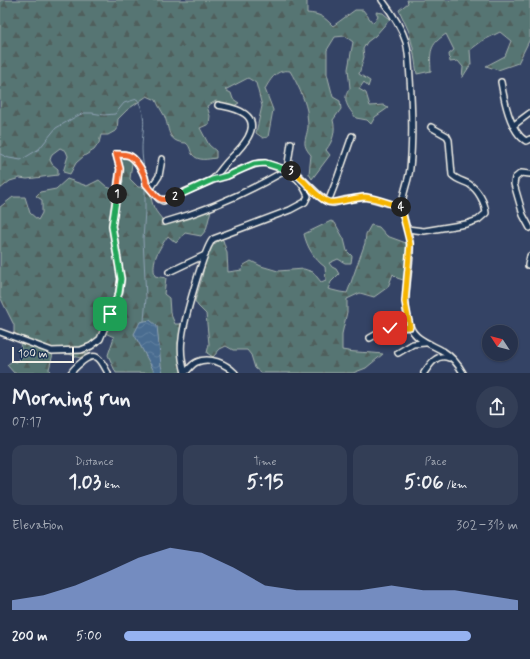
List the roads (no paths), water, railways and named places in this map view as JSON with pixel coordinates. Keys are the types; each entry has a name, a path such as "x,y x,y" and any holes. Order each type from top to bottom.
{"street":[{"path":"382,0 394,15 403,33 409,62 412,110 411,160 410,171 404,190 402,207 408,229 410,244 405,302 410,327 425,343 442,351 452,358 463,373"},
{"path":"501,82 505,103 514,125 524,139 530,139"},
{"path":"212,180 228,161 242,148 251,131 248,117 236,110 218,106"},
{"path":"514,125 530,113"},
{"path":"408,229 424,231 466,224 478,220 486,213 486,208 476,189 452,175 449,140 447,136 431,127"},
{"path":"328,202 352,136"},
{"path":"287,170 291,143"},
{"path":"0,332 52,351 81,350 100,339 119,293 121,279 112,226 120,169 116,154 130,156 136,162 146,178 146,184 163,201 244,168 258,163 265,163 297,174 328,202 334,203 366,197 402,207"},
{"path":"150,188 159,176 162,159"},
{"path":"165,222 220,204 252,190 285,172 294,176 307,192 308,196 305,202 213,239 208,246 186,317 182,339 181,350 185,373"},
{"path":"530,174 521,173 515,178 514,184 523,215 530,228"},
{"path":"169,272 205,255"},
{"path":"528,265 530,256"},
{"path":"370,338 386,329 410,327"},
{"path":"398,353 413,344 425,343"},
{"path":"72,373 74,368 89,356 94,356 100,359 108,373"},
{"path":"424,373 434,359 441,356 449,358 463,373"},
{"path":"185,373 198,361 208,360 228,366 235,373"}],"water":[{"path":"150,320 157,326 163,373 155,373 134,334 140,322"}],"waterway":[{"path":"0,154 9,158 21,160 39,149 56,128 77,116 84,113 104,115 115,114 124,103 137,99 142,112 144,124 142,149 144,169"},
{"path":"144,321 146,298 143,239 145,186"}]}
